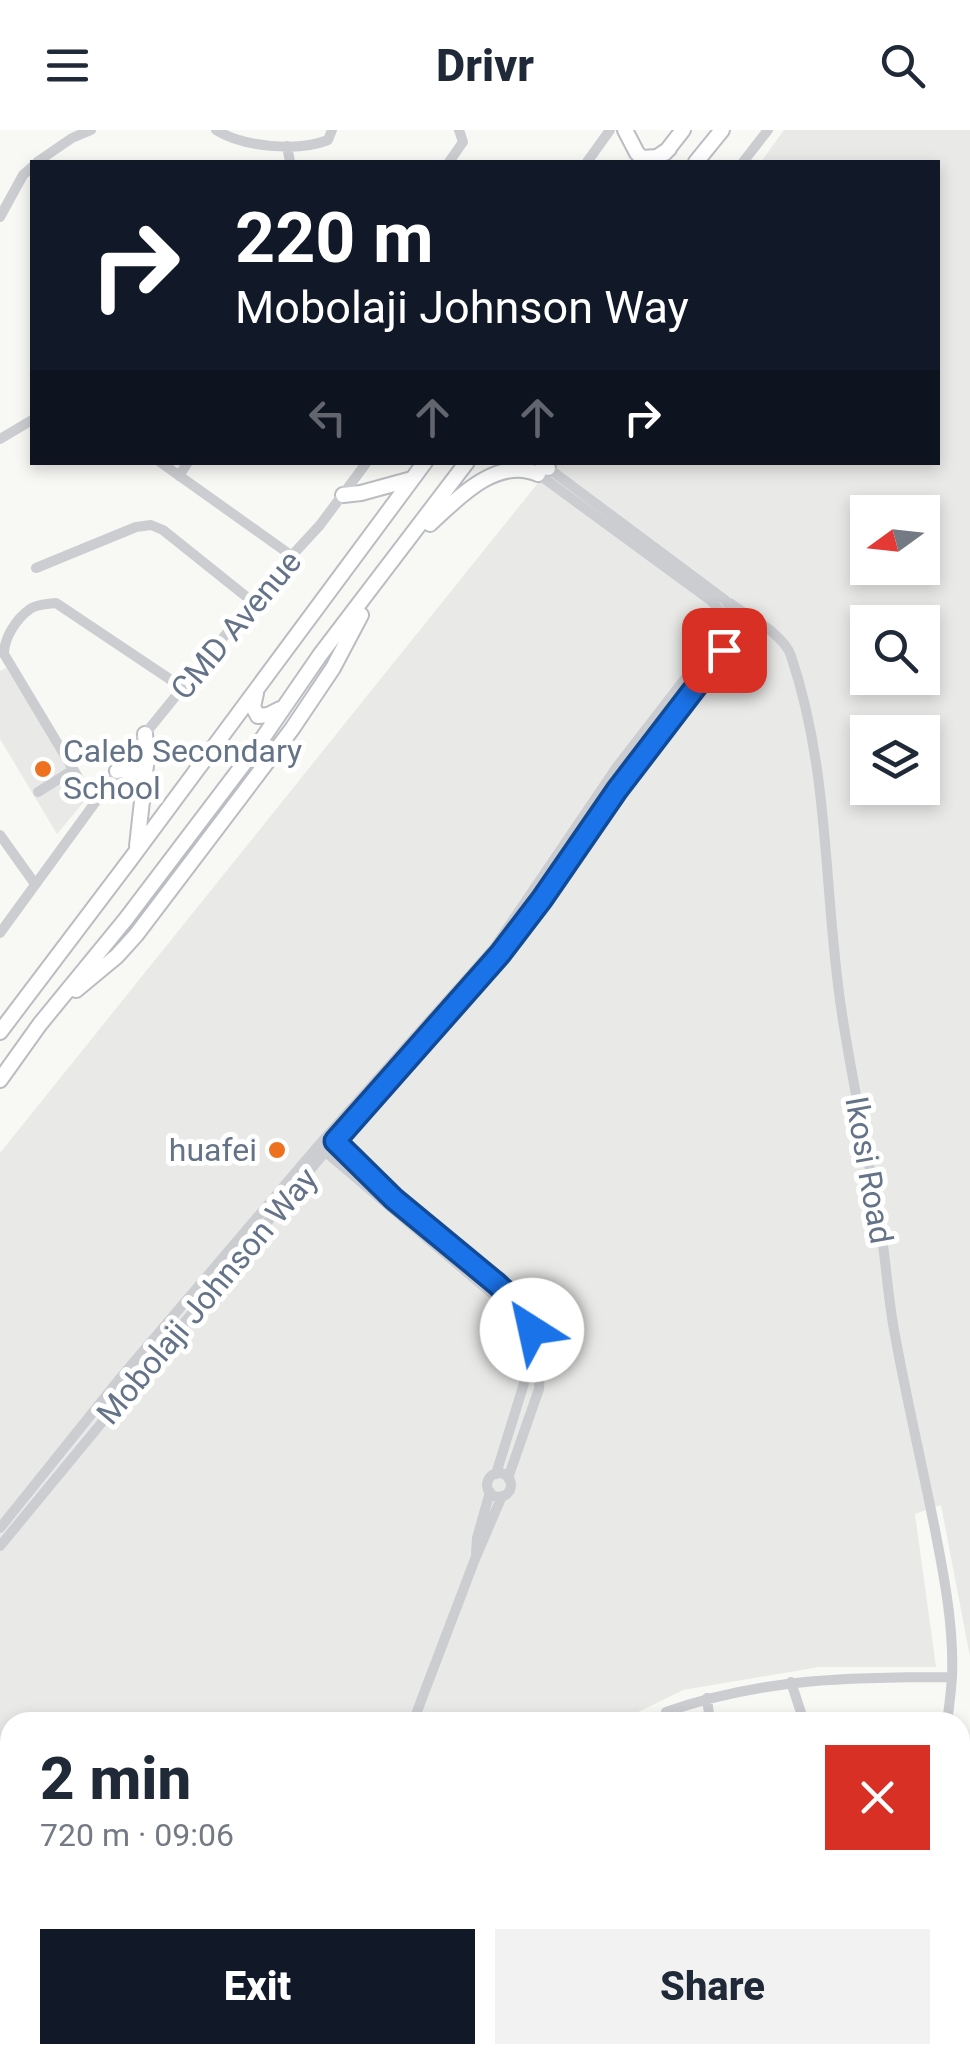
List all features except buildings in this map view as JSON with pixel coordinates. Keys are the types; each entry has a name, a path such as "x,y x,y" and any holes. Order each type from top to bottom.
{"highway":[{"path":"625,130 636,154 642,158 657,157 668,149"},
{"path":"660,160 683,130"},
{"path":"698,160 722,130"},
{"path":"0,1032 423,465"},
{"path":"0,1080 126,919 465,465"},
{"path":"407,544 484,480 502,472 543,468"},
{"path":"343,496 412,478"},
{"path":"58,1002 136,935 292,729 332,668 368,595"},
{"path":"264,679 253,700 255,712 264,716 282,708"},
{"path":"130,860 140,832 145,734"},
{"path":"117,771 130,770 143,781"},
{"path":"31,992 58,1002"}],"street":[{"path":"42,160 90,130"},
{"path":"216,130 249,144 287,146 322,143 332,130"},
{"path":"451,160 463,142 459,130"},
{"path":"588,160 610,130"},
{"path":"746,160 768,130"},
{"path":"287,146 290,160"},
{"path":"0,218 30,170"},
{"path":"0,439 30,421"},
{"path":"164,465 292,556"},
{"path":"179,476 186,465"},
{"name":"CMD Avenue","path":"0,933 145,734 365,465"},
{"path":"543,468 718,594 727,607"},
{"path":"543,468 710,600 727,607"},
{"path":"36,568 151,524 252,602"},
{"path":"94,804 4,654 7,638 31,608 56,603 183,688"},
{"path":"727,607 723,619 733,631 765,629"},
{"name":"Ikosi Road","path":"727,607 784,641 818,767 835,966 894,1334 948,1602 952,1676 948,1712"},
{"name":"Mobolaji Johnson Way","path":"331,1138 500,954 617,790 724,650 733,631"},
{"name":"Mobolaji Johnson Way","path":"0,1546 331,1138 494,948 616,768 708,652 733,631"},
{"path":"38,792 73,770"},
{"path":"0,835 36,884"},
{"path":"331,1138 394,1199 512,1298 531,1328 540,1367 540,1389 508,1478 510,1489 502,1496 475,1559 417,1712"},
{"path":"322,1149 496,1297 520,1332 525,1380 496,1474 488,1482 490,1492 475,1559"},
{"name":"Mobolaji Johnson Way","path":"0,1528 122,1376 322,1149"},
{"path":"496,1474 508,1478"},
{"path":"490,1492 502,1496"},
{"path":"666,1712 707,1698 791,1682 952,1676"},
{"path":"791,1682 801,1712"},
{"path":"707,1698 709,1712"}],"shaded area":[{"path":"784,130 970,130 970,1657 941,1505 915,1514 936,1667 819,1667 683,1690 638,1712 0,1712 0,1153 552,465 940,465 940,160 762,160"},
{"name":"Caleb Secondary School","path":"6,668 87,798 57,834 0,739 0,671"}],"place":[{"name":"Caleb Secondary School","path":"43,769"},
{"name":"huafei","path":"277,1150"}],"route":[{"path":"532,1330 512,1298 394,1199 335,1141 500,954 617,790 724,650"}]}
